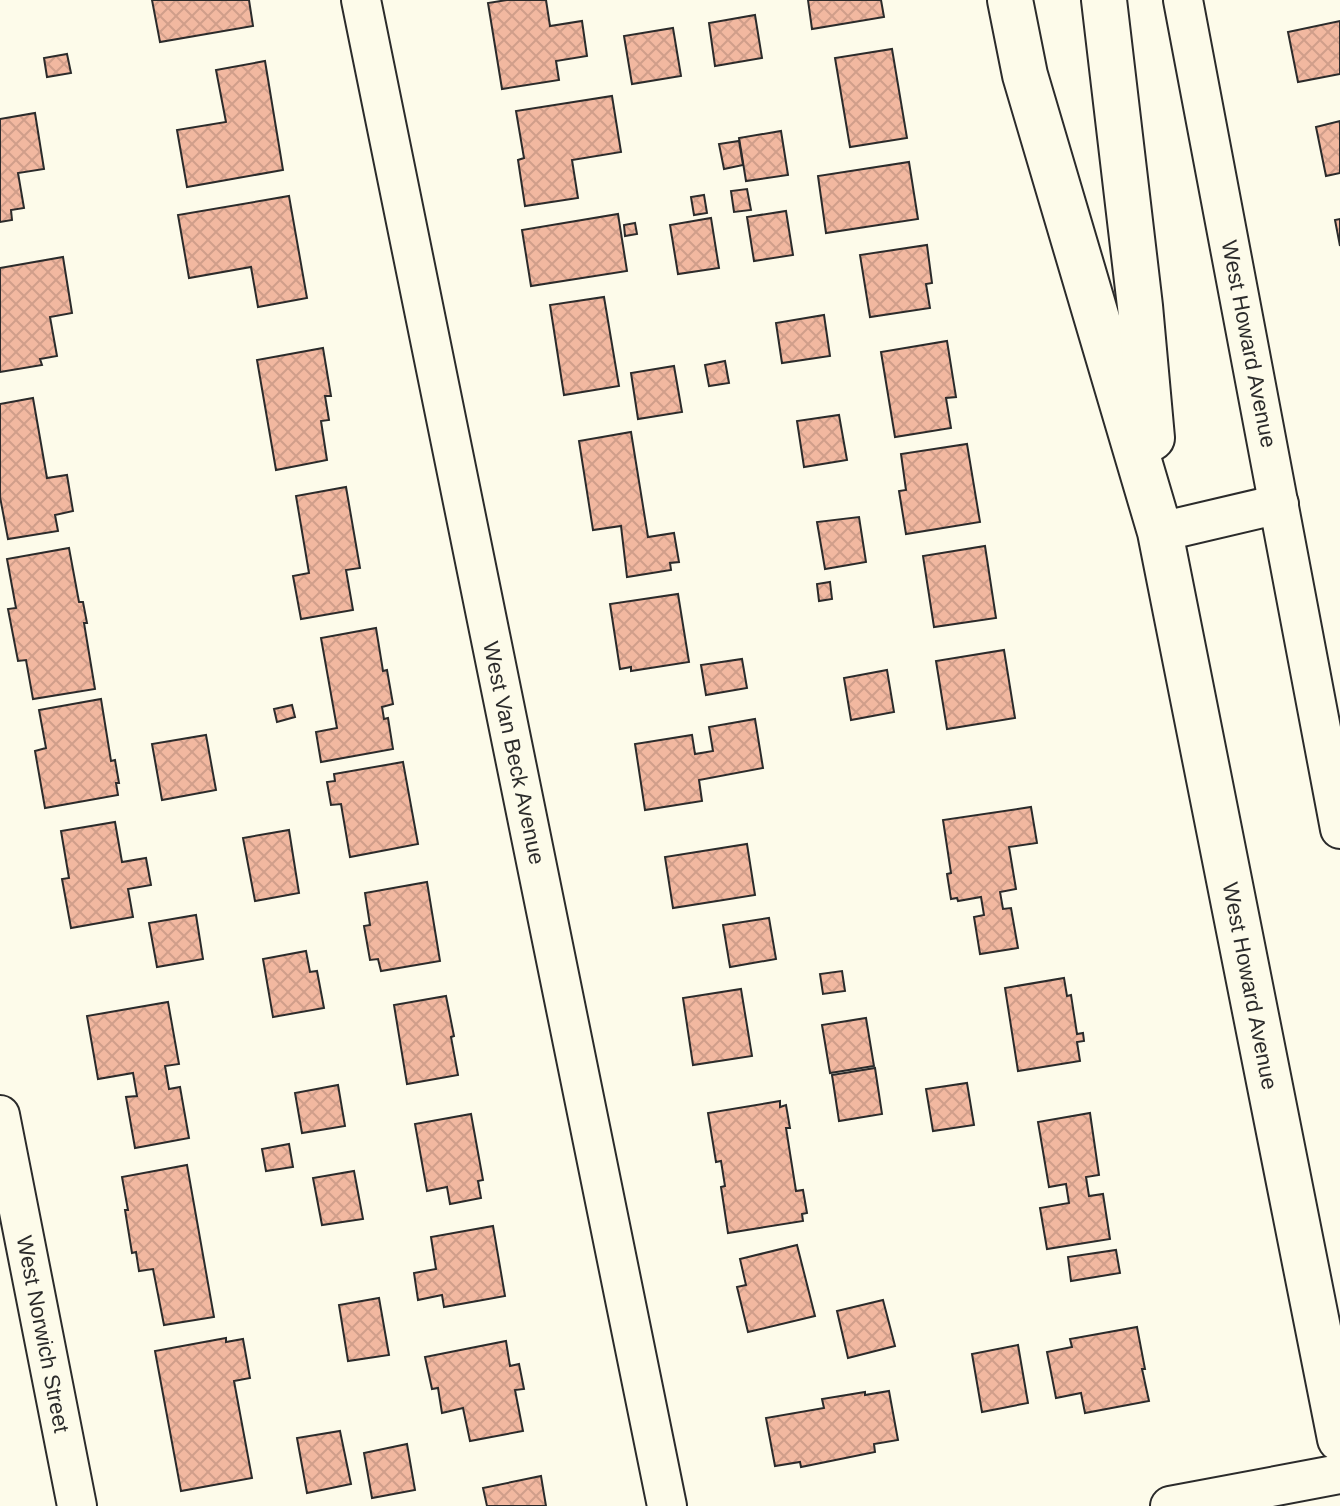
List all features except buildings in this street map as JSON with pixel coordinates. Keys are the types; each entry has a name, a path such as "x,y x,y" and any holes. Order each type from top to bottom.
{"street":[{"name":"West Van Beck Avenue","path":"361,0 667,1506"},
{"name":"West Howard Avenue","path":"1010,0 1025,75 1160,532 1340,1439"},
{"name":"West Howard Avenue","path":"1104,0 1140,306 1160,532"},
{"name":"West Howard Avenue","path":"1183,0 1340,829"},
{"path":"1160,532 1279,504"},
{"name":"West Norwich Street","path":"0,1115 77,1506"},
{"path":"1170,1506 1340,1474"}]}
